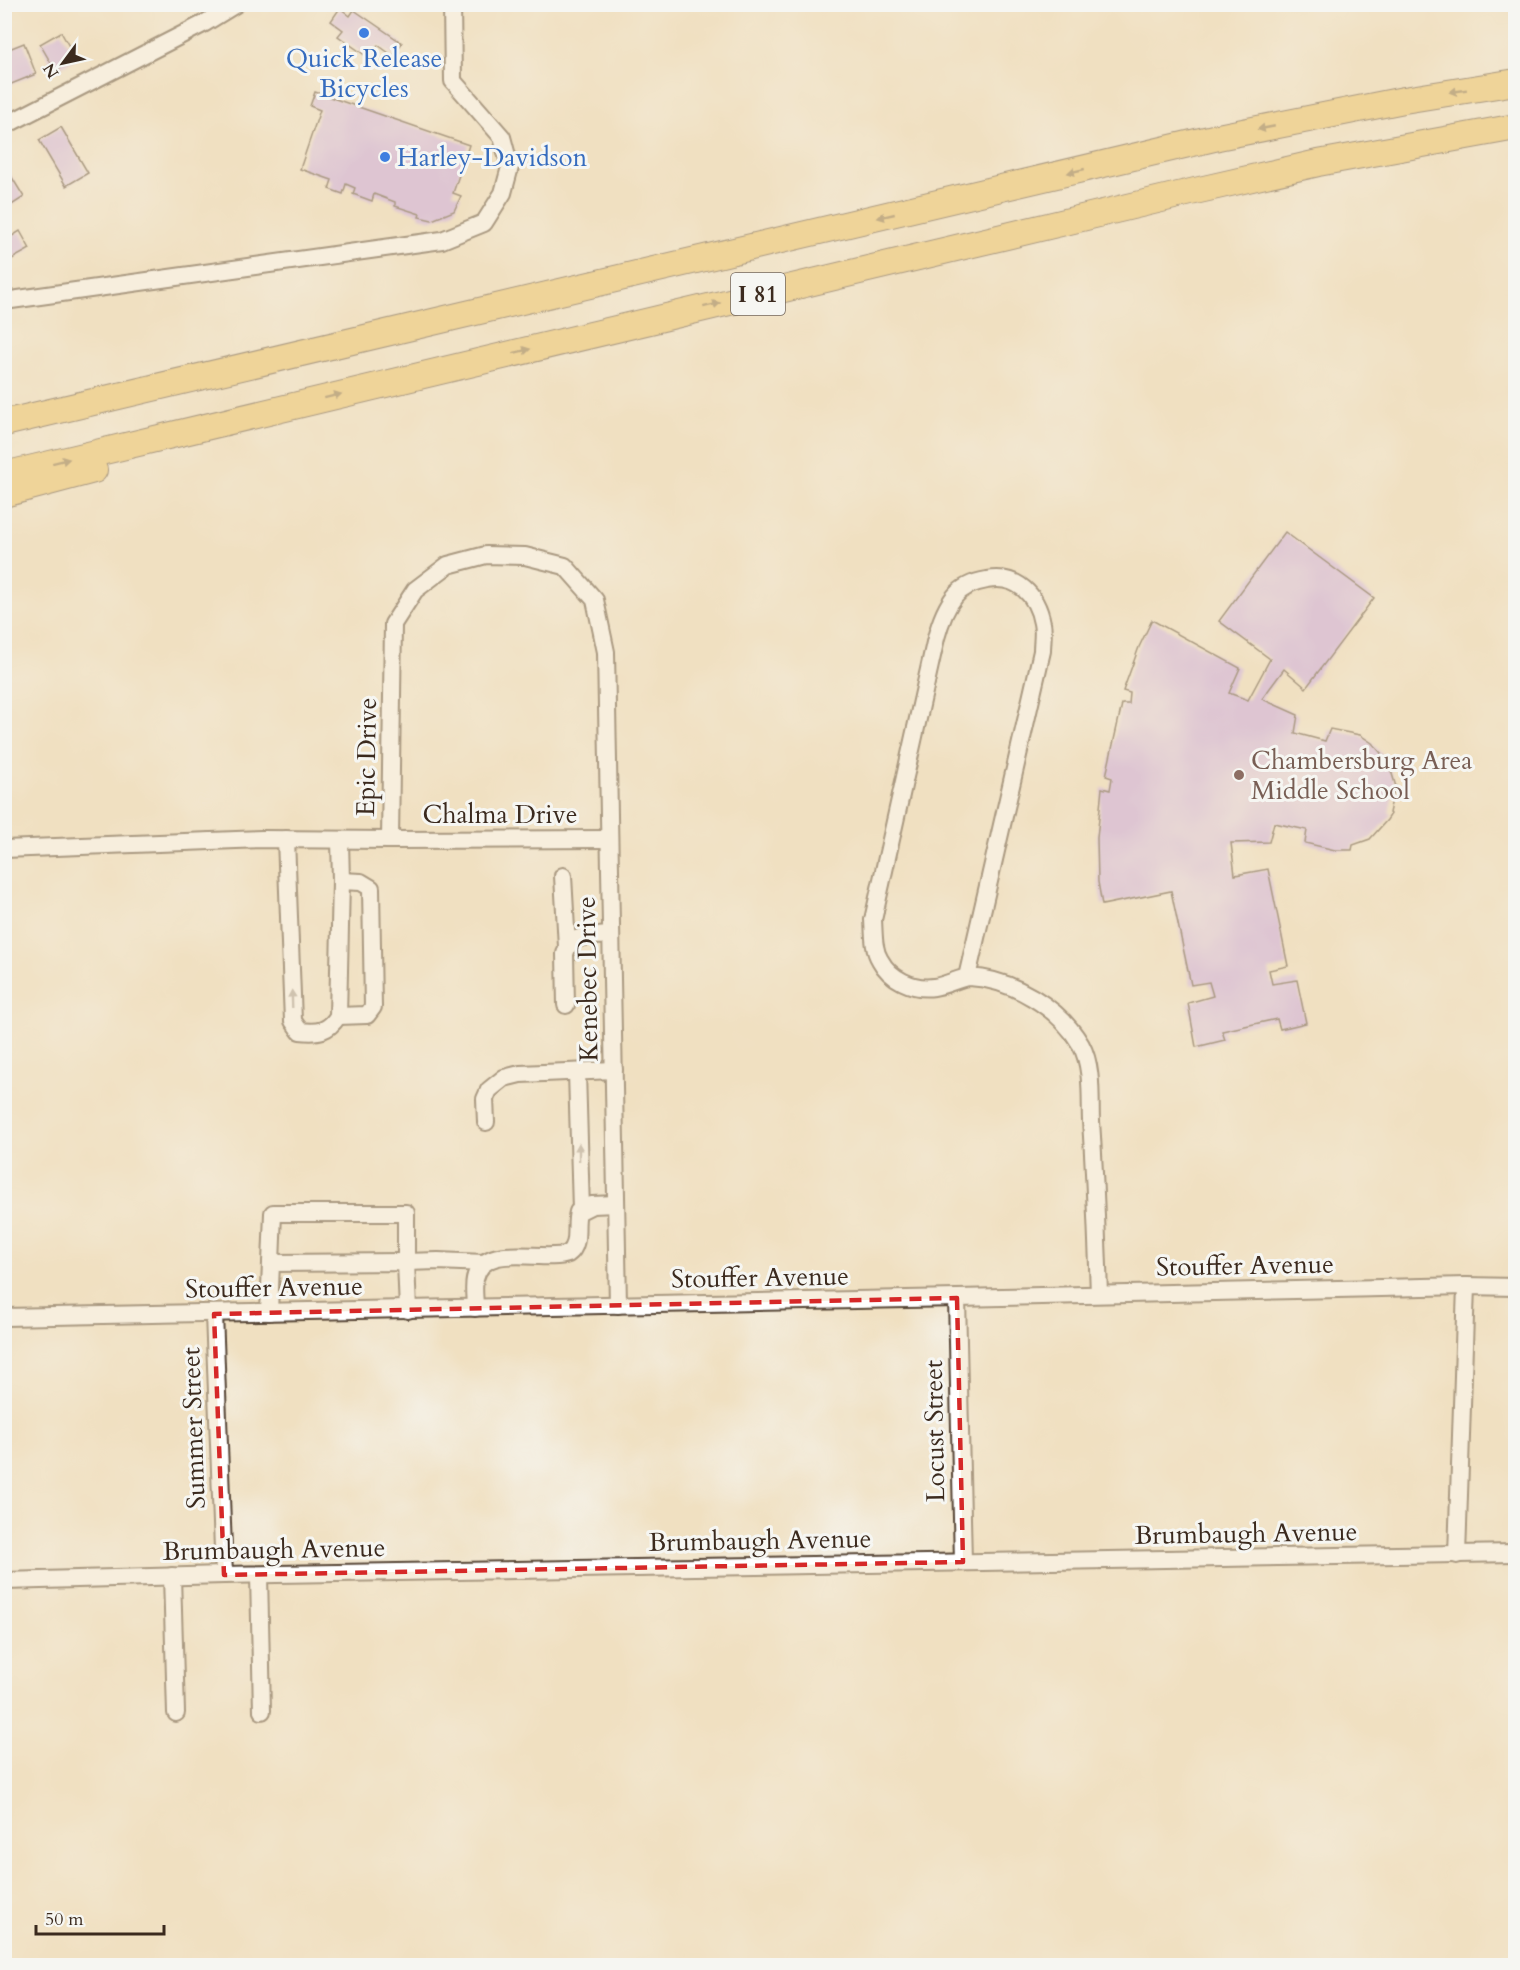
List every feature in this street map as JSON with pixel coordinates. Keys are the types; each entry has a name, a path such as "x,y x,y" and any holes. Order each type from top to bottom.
{"highway":[{"name":"I 81","path":"4,423 1218,137 1404,100 1515,82"},
{"name":"I 81","path":"4,475 1195,190 1318,163 1515,127"},
{"path":"4,406 328,336 415,327"},
{"path":"4,494 274,422 305,403"}],"street":[{"path":"4,126 236,4"},
{"path":"4,301 442,240 484,223 503,194 510,167 502,137 453,81 452,4"},
{"name":"Epic Drive","path":"4,849 286,839 390,840 393,624 415,590 448,565 486,555 525,556 565,566 595,600 606,652"},
{"path":"967,977 1042,651 1042,624 1033,598 1014,581 995,578 974,582 956,594 943,615 873,920 874,942 880,960 895,978 910,985 931,988 952,984 967,977 1001,984 1027,994 1051,1010 1071,1029 1083,1048 1088,1070 1099,1294"},
{"name":"Kenebec Drive","path":"606,652 618,1305"},
{"path":"286,839 293,1021 300,1031 323,1031 332,1025 338,1016 340,840"},
{"name":"Chalma Drive","path":"390,840 609,839"},
{"path":"563,876 567,947 565,954 566,1005"},
{"path":"338,1016 367,1015 373,1006 374,993 371,888 361,882 341,881"},
{"path":"567,947 572,940 611,935"},
{"path":"486,1122 485,1099 489,1089 504,1078 520,1074 614,1070"},
{"path":"475,1308 474,1280 480,1267 490,1258 568,1254 574,1250 576,1220 581,1210 577,1072"},
{"path":"581,1210 592,1205 616,1204"},
{"path":"269,1312 273,1213 406,1214 408,1310"},
{"path":"271,1263 438,1261 484,1263"},
{"path":"1457,1555 1466,1286"},
{"name":"Stouffer Avenue","path":"4,1317 1466,1286 1515,1287"},
{"name":"Locust Street","path":"957,1298 963,1562"},
{"name":"Summer Street","path":"214,1314 224,1575"},
{"name":"Brumbaugh Avenue","path":"4,1581 224,1575 1515,1553"},
{"path":"259,1575 262,1711"},
{"path":"172,1576 176,1713"}],"highlighted area":[{"path":"957,1298 963,1562 224,1575 214,1314"}],"building":[{"name":"Quick Release Bicycles","path":"340,8 350,16 354,10 402,43 393,56 378,45 369,58 338,36 343,30 331,21"},
{"path":"61,32 76,59 55,70 40,44"},
{"path":"24,43 36,74 4,87 4,51"},
{"name":"Harley-Davidson","path":"315,92 469,145 453,193 461,196 454,211 432,220 419,217 420,214 395,206 395,202 374,194 372,201 353,194 355,188 346,184 343,194 329,189 332,180 300,169 320,110 310,106"},
{"path":"61,127 88,173 66,186 39,140"},
{"path":"8,171 24,197 7,208 4,204 4,173"},
{"path":"20,231 30,249 12,259 4,241"},
{"name":"Chambersburg Area Middle School","path":"1285,532 1374,598 1306,688 1284,669 1262,699 1298,715 1295,733 1325,741 1330,729 1360,735 1372,743 1388,761 1397,790 1394,790 1389,813 1391,814 1387,820 1370,839 1353,845 1352,850 1335,850 1305,843 1307,830 1274,823 1269,842 1231,843 1235,875 1268,869 1288,966 1269,970 1272,984 1297,980 1306,1023 1280,1029 1277,1019 1222,1031 1225,1040 1196,1047 1188,1003 1213,996 1209,982 1191,985 1171,891 1102,905 1098,882 1097,838 1102,788 1110,790 1112,778 1106,776 1122,704 1129,704 1130,693 1123,691 1139,647 1152,620 1240,668 1229,693 1248,700 1270,659 1219,621"}],"place":[{"name":"Quick Release Bicycles","path":"364,33"},
{"name":"Harley-Davidson","path":"385,157"},
{"name":"Chambersburg Area Middle School","path":"1239,775"}]}
